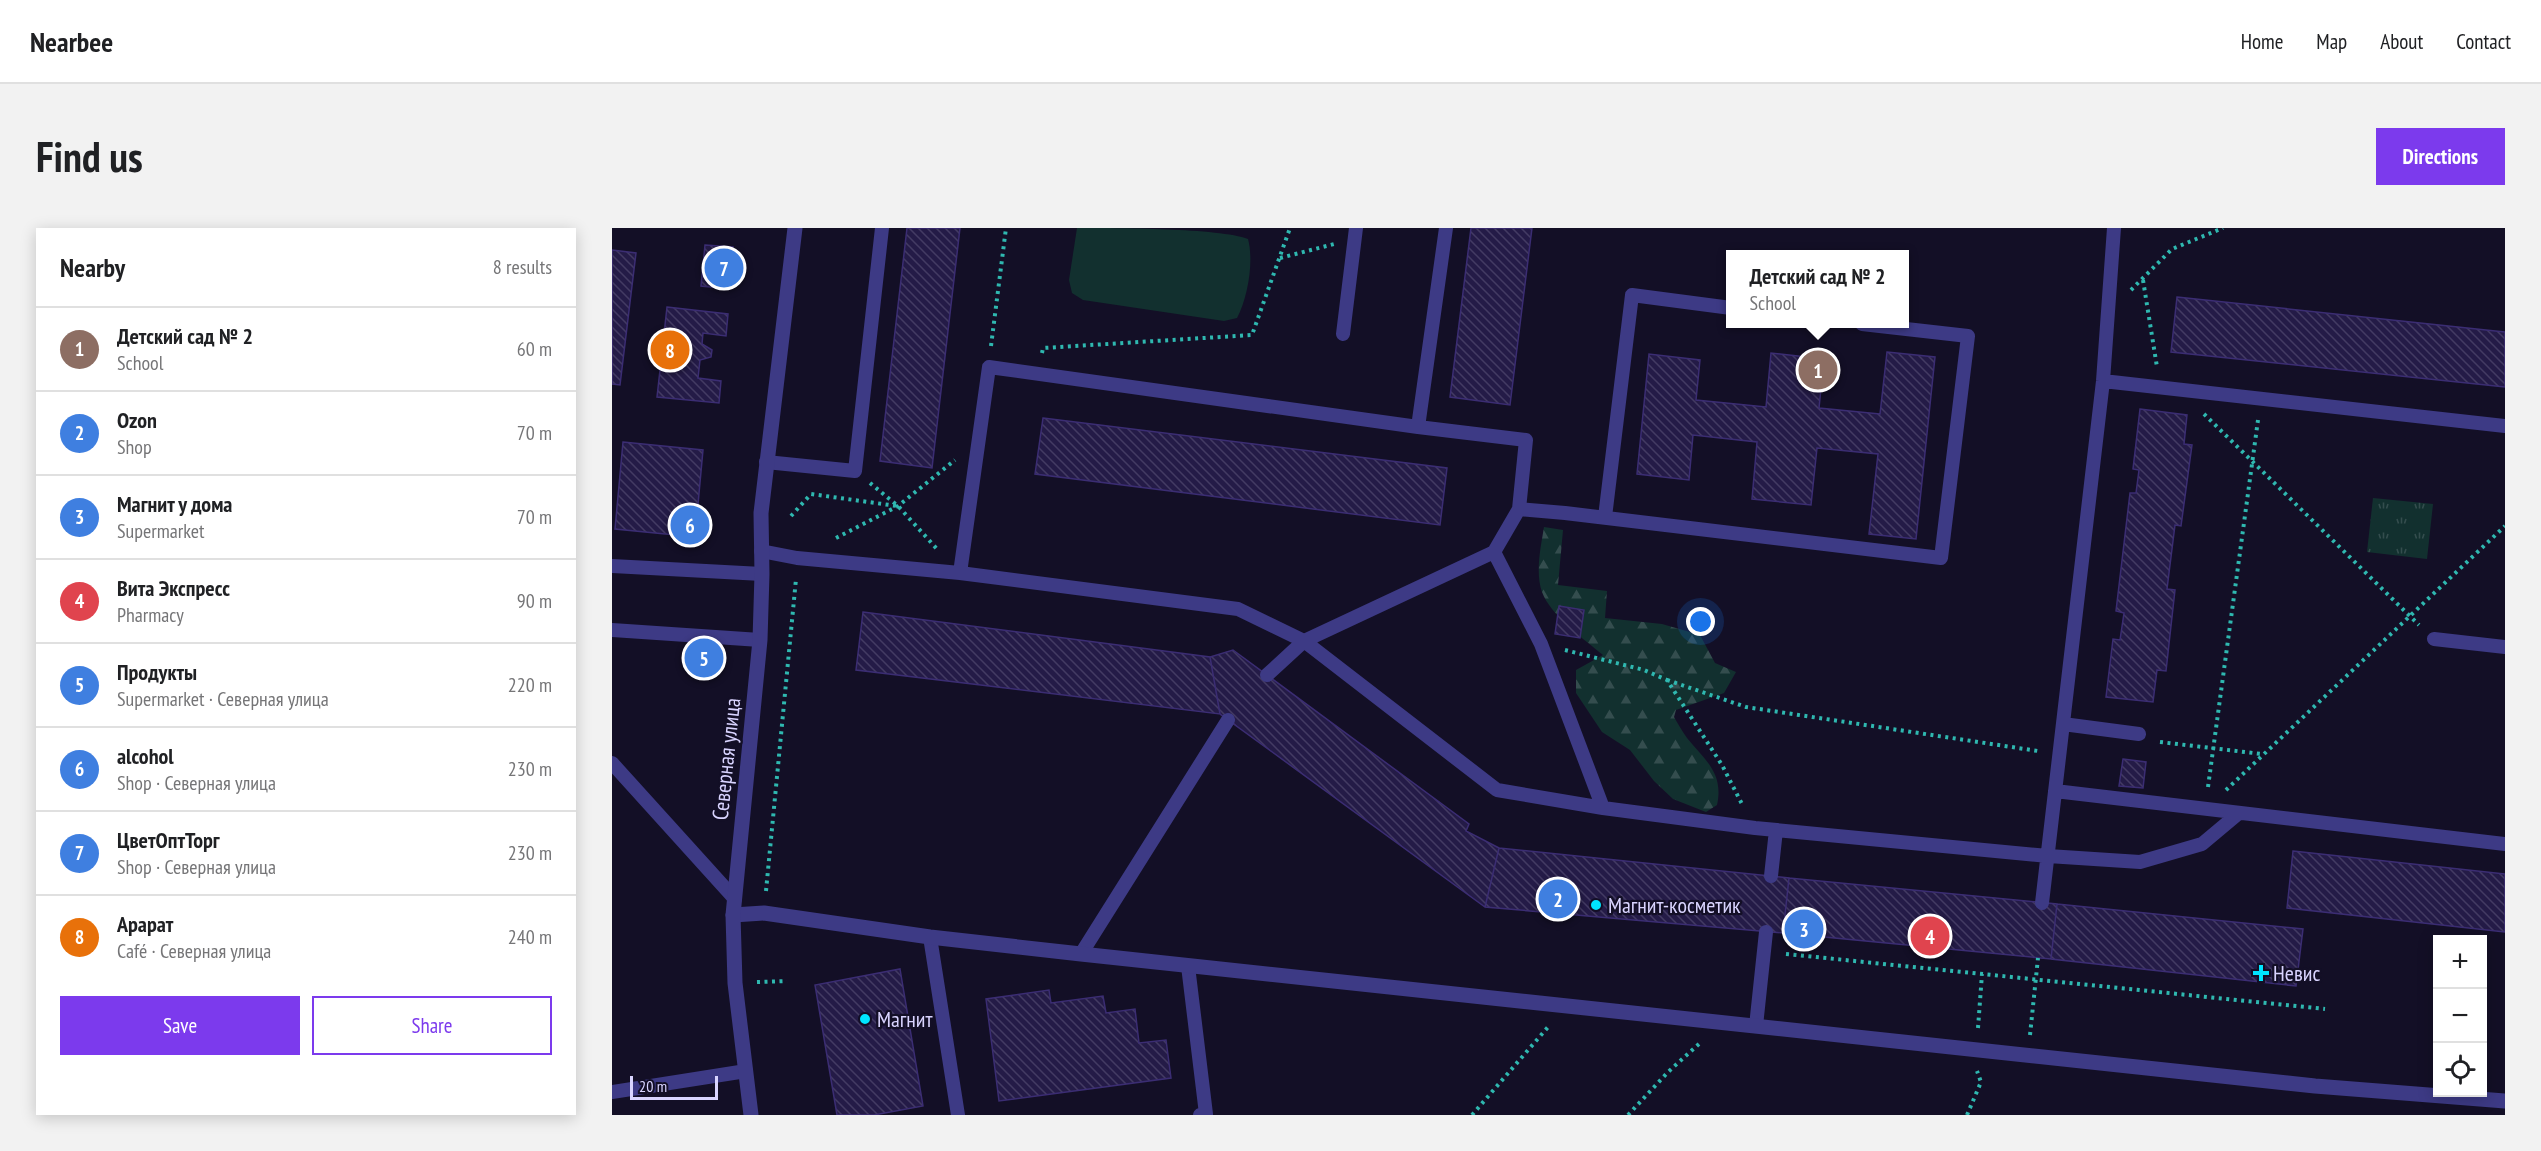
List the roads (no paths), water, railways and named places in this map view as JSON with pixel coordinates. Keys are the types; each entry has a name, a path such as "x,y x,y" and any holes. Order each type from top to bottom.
{"street":[{"name":"Северная улица","path":"751,1115 735,983 734,907 760,640 761,513 795,228"},
{"path":"734,907 930,937 1188,966 2326,1087 2505,1101"}],"lane":[{"path":"766,462 855,471 882,228"},
{"path":"1418,427 1446,228"},
{"path":"2042,903 2103,381 2114,228"},
{"path":"1343,334 1356,233"},
{"path":"1605,518 1632,295 1726,307"},
{"path":"1519,509 1941,558 1968,336 1897,328"},
{"path":"960,573 988,367 1526,440 1519,509 1494,552 1304,641 1267,675"},
{"path":"2103,381 2505,426"},
{"path":"761,551 797,558 960,573 1238,609 1304,641 1497,790 1603,808 1755,828 2048,856 2140,862 2202,844 2239,813"},
{"path":"1494,552 1541,644 1603,808"},
{"path":"612,566 762,574"},
{"path":"612,630 760,640"},
{"path":"2434,639 2505,648"},
{"path":"1081,954 1228,720"},
{"path":"2063,724 2139,734"},
{"path":"612,763 734,907"},
{"path":"2055,791 2505,844"},
{"path":"1771,876 1776,830"},
{"path":"1756,1026 1766,932"},
{"path":"930,937 958,1115"},
{"path":"1188,966 1206,1114 1200,1115"},
{"path":"612,1092 746,1071"}],"place":[{"name":"ЦветОптТорг","path":"724,268"},
{"name":"Арарат","path":"670,350"},
{"name":"Детский сад № 2","path":"1818,370"},
{"name":"alcohol","path":"690,525"},
{"name":"Продукты","path":"704,658"},
{"name":"Ozon","path":"1558,899"},
{"name":"Магнит-косметик","path":"1596,905"},
{"name":"Магнит у дома","path":"1804,929"},
{"name":"Вита Экспресс","path":"1930,936"},
{"name":"Невис","path":"2261,973"},
{"name":"Магнит","path":"865,1019"}]}
